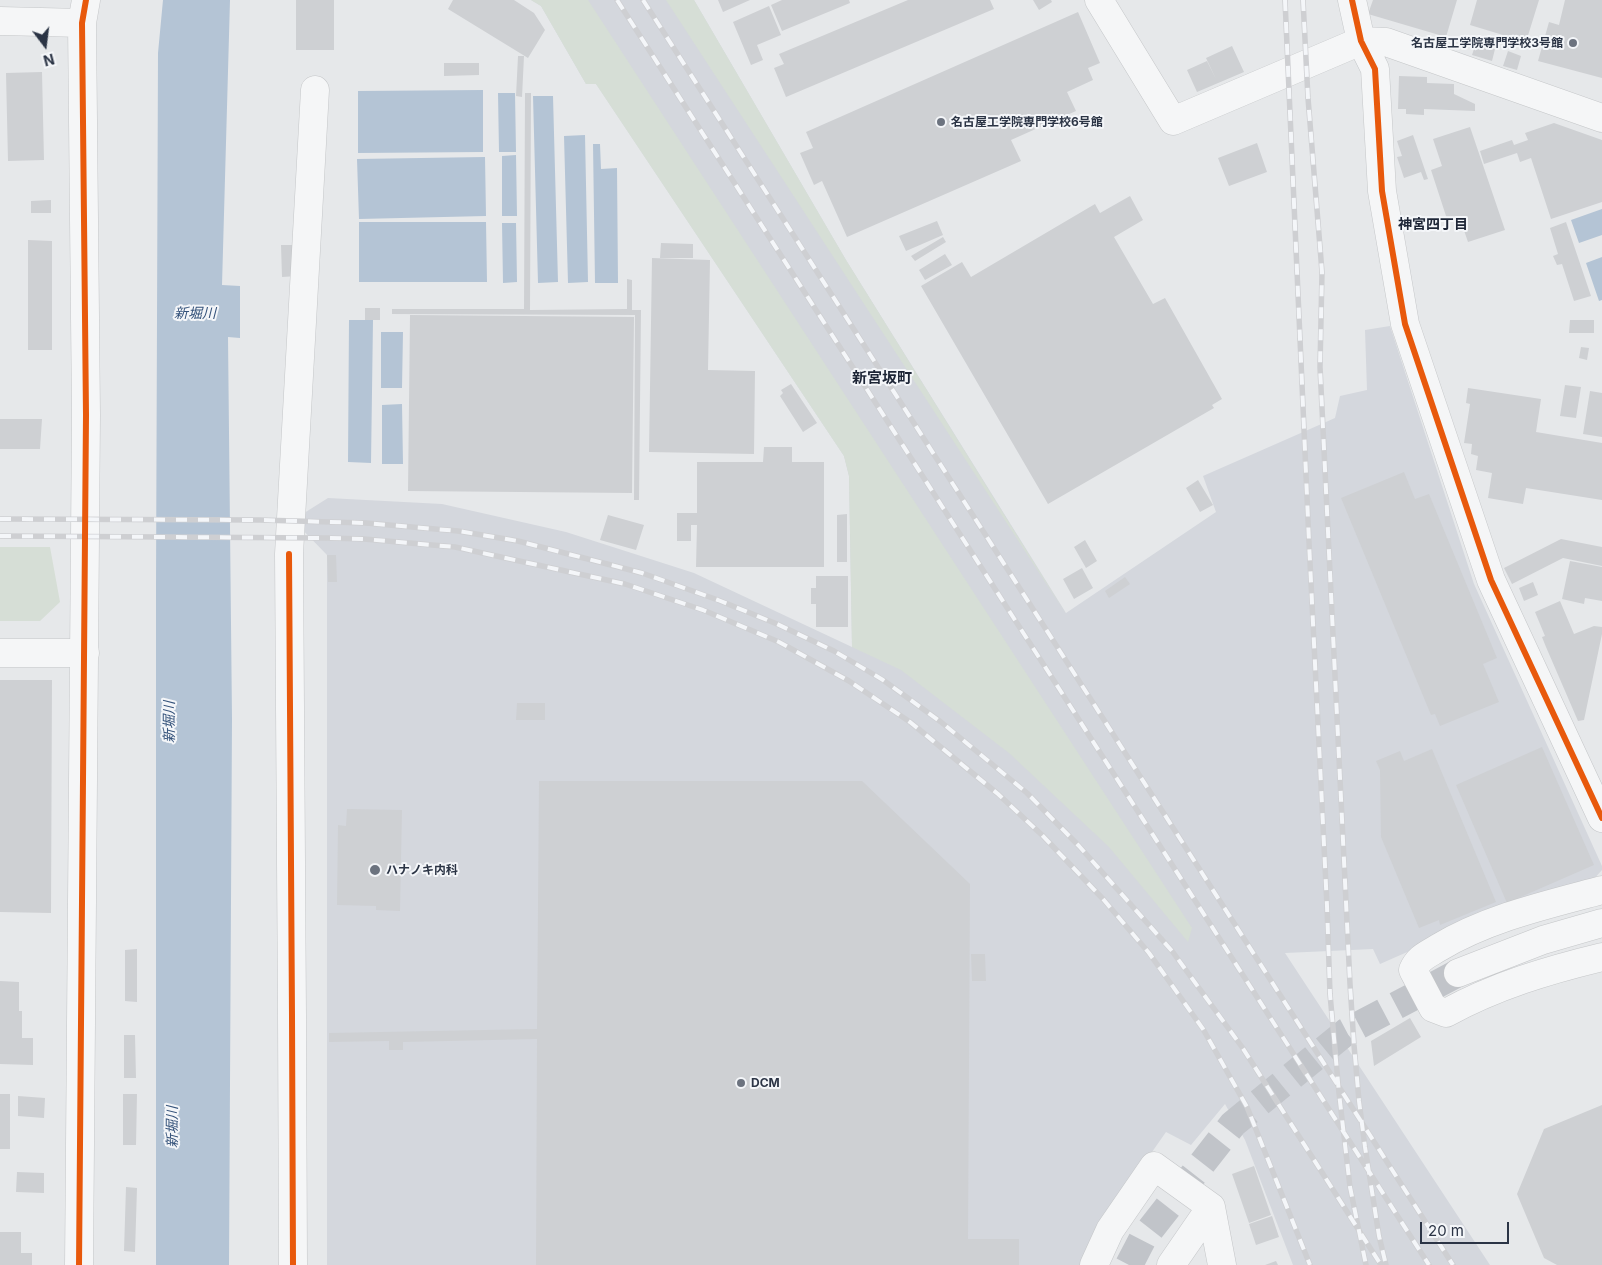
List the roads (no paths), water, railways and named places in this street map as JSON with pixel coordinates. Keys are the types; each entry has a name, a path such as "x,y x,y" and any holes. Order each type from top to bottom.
{"street":[{"path":"1099,0 1174,121 1361,41 1386,42 1602,118"},
{"path":"1352,0 1361,41 1375,69 1382,190 1405,324 1491,580 1598,810"},
{"path":"0,21 84,12 86,405 79,1265"},
{"path":"293,1265 288,554 315,90"},
{"path":"0,652 85,653"},
{"path":"1598,810 1602,765"},
{"path":"1602,890 1534,908 1463,933 1417,961 1413,970 1433,1008 1446,1014 1473,999 1548,970 1602,957"},
{"path":"1458,973 1543,940 1602,923"},
{"path":"1094,1265 1110,1230 1154,1166 1211,1207 1222,1265"},
{"path":"1171,1265 1211,1207"}],"water":[{"name":"新堀川","path":"163,0 230,0 222,285 240,286 240,338 228,337 232,719 229,1265 156,1265 158,53"},
{"path":"483,90 483,152 358,153 358,91"},
{"path":"498,93 515,93 516,152 499,152"},
{"path":"533,96 553,96 558,282 538,283"},
{"path":"585,135 588,282 568,283 564,136"},
{"path":"593,144 600,144 601,169 617,168 618,283 595,283"},
{"path":"516,155 517,216 502,216 502,156"},
{"path":"485,157 486,216 359,219 357,159"},
{"path":"1602,209 1602,235 1579,243 1571,220"},
{"path":"359,222 486,222 487,282 359,282"},
{"path":"502,223 516,223 517,282 503,283"},
{"path":"1602,257 1602,300 1599,301 1586,263"},
{"path":"349,320 373,320 371,463 348,462"},
{"path":"381,332 403,332 402,388 381,388"},
{"path":"402,404 403,464 382,464 382,405"}],"tunnel":[{"path":"1129,1265 1142,1240 1233,1124 1346,1032 1458,973"}],"railway":[{"path":"617,0 1429,1265"},
{"path":"643,0 1453,1265"},
{"path":"1285,0 1330,994 1350,1187 1366,1265"},
{"path":"1303,0 1308,98 1322,272 1320,367 1354,1045 1365,1147 1379,1236 1386,1265"},
{"path":"0,519 260,520 366,523 458,531 518,541 642,573 718,600 777,624 834,651 883,680 941,722 1027,793 1079,846 1172,951 1242,1047 1381,1265"},
{"path":"0,536 328,538 364,539 455,547 625,584 703,610 779,642 849,681 910,722 998,794 1042,835 1103,899 1149,953 1203,1029 1247,1107 1310,1265"}],"place":[{"name":"名古屋工学院専門学校3号館","path":"1573,43"},
{"name":"名古屋工学院専門学校6号館","path":"941,122"},
{"name":"ハナノキ内科","path":"375,870"},
{"name":"DCM","path":"741,1083"}],"district":[{"name":"神宮四丁目","path":"1433,225"},
{"name":"新宮坂町","path":"882,378"}]}
